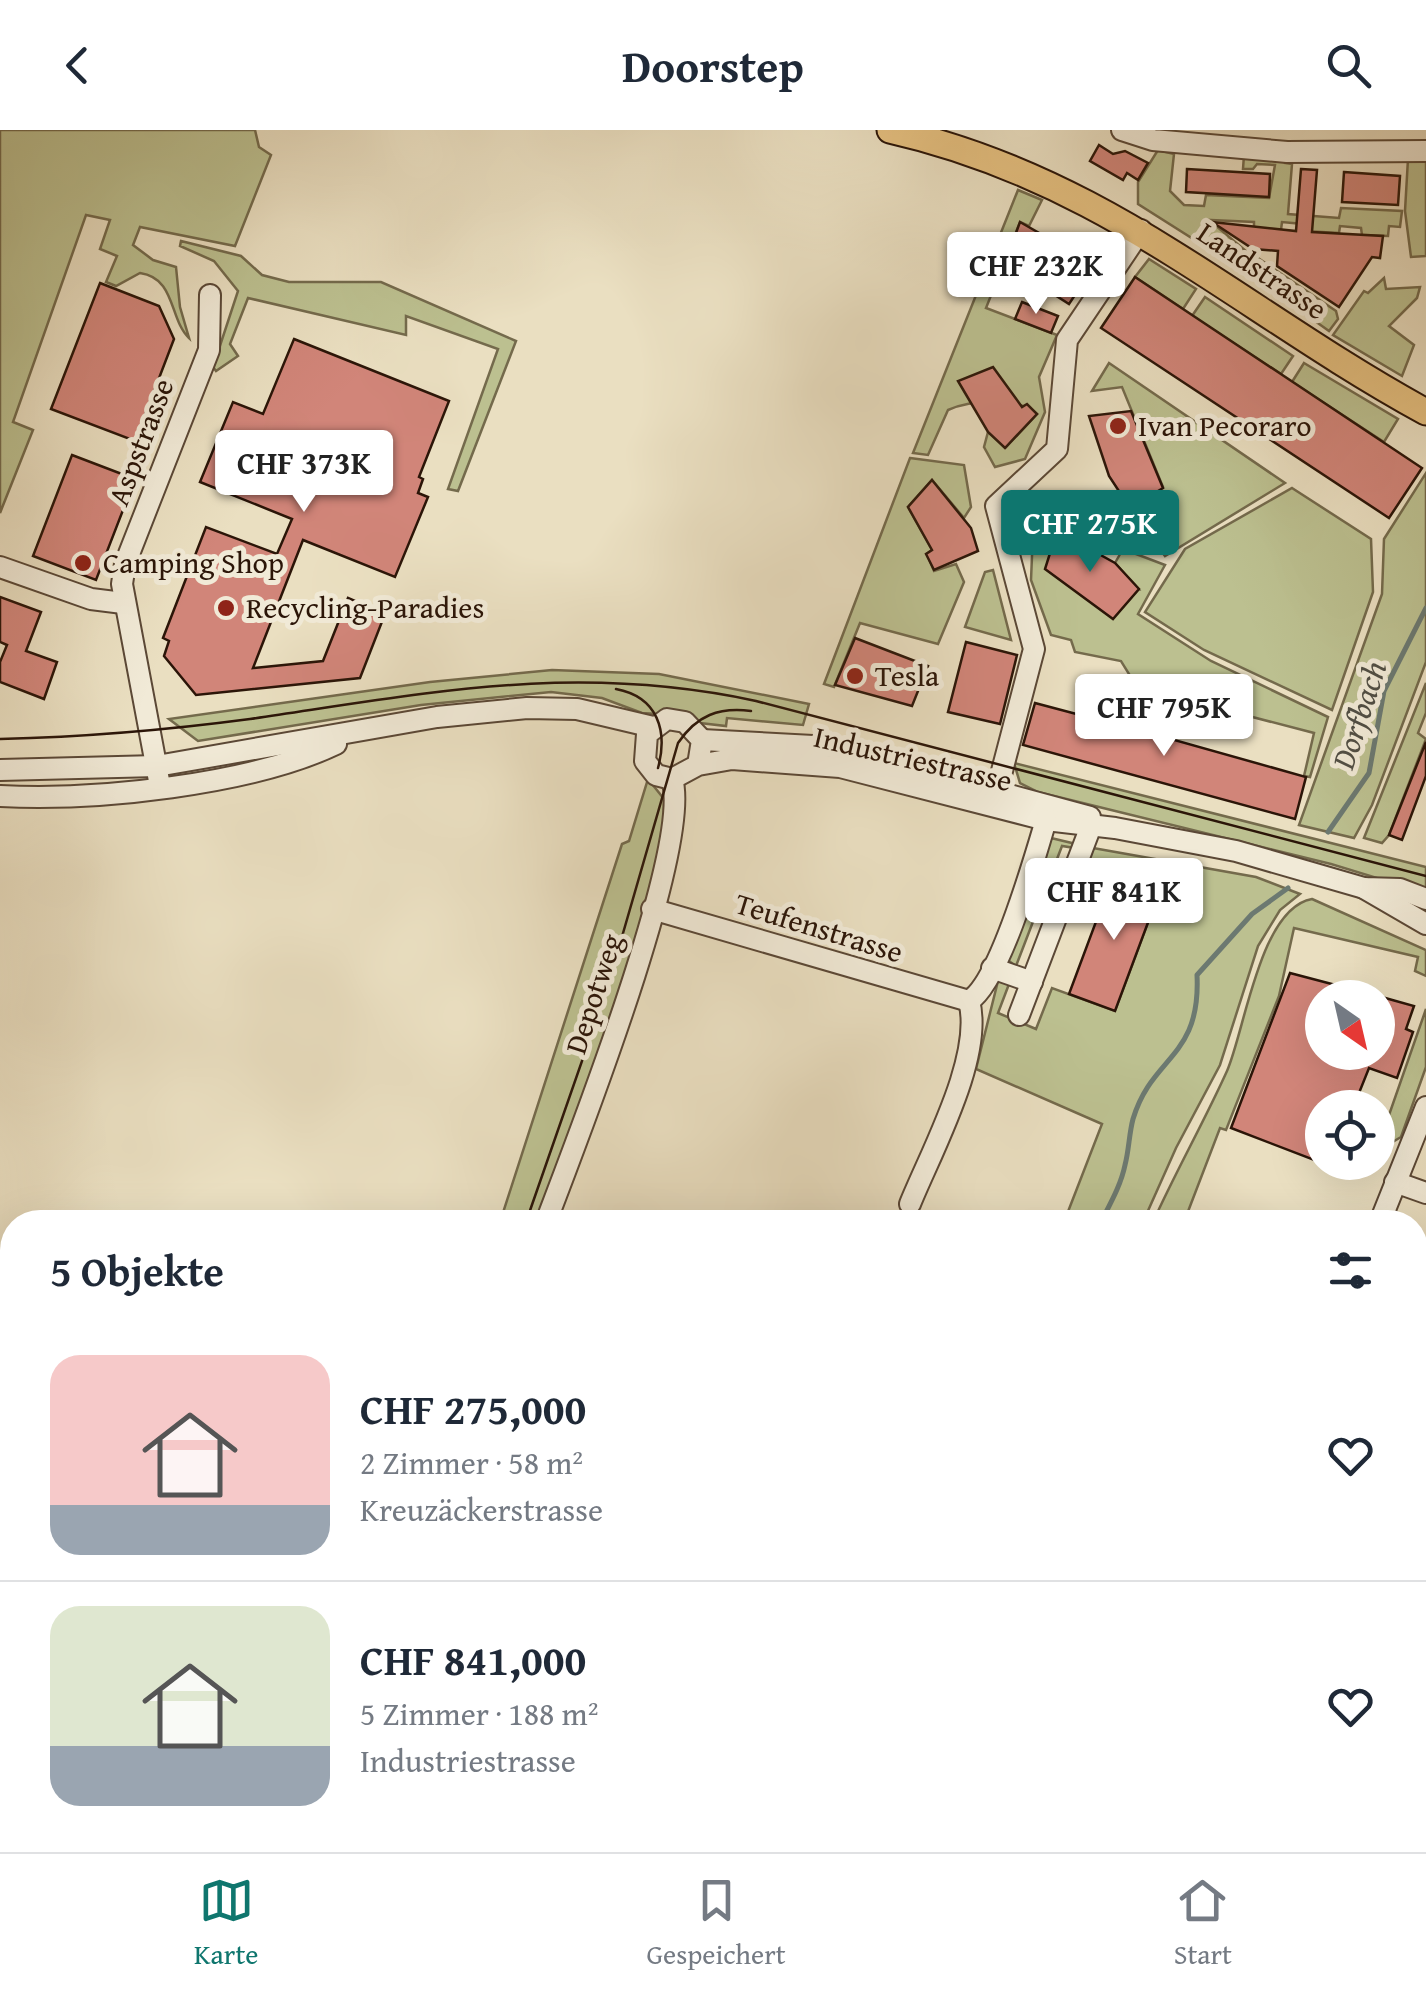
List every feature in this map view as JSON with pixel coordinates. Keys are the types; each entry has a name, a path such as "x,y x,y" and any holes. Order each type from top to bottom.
{"main road":[{"name":"Landstrasse","path":"890,130 1030,173 1140,230 1347,367 1426,412"}],"street":[{"path":"1122,130 1153,140 1287,152 1426,151"},
{"path":"997,790 1034,649 996,506 1057,449 1067,340 1140,230"},
{"name":"Aspstrasse","path":"159,776 123,604 125,564 209,350 210,294"},
{"path":"0,567 92,599 123,604"},
{"name":"Industriestrasse","path":"0,796 99,794 159,776 437,717 527,708 604,715 652,727 679,719 692,726 702,740 832,747 997,790 1115,828 1290,864 1364,888 1426,924"},
{"path":"604,715 642,749 656,775 672,779"},
{"path":"642,749 652,727"},
{"path":"698,765 702,740"},
{"name":"Industriestrasse","path":"672,779 698,765 756,759 840,768 1046,820 1115,828"},
{"name":"Industriestrasse","path":"0,770 159,776"},
{"name":"Depotweg","path":"551,1210 580,1134 652,909 677,812 672,779"},
{"path":"910,1204 965,1064 972,1031 971,1000 992,968 1035,864 1046,820"},
{"path":"1019,1015 1091,826"},
{"name":"Industriestrasse","path":"1364,888 1400,889 1426,899"},
{"name":"Teufenstrasse","path":"652,909 971,1000"},
{"path":"992,968 1032,982"},
{"path":"1384,1210 1426,1107"},
{"path":"1395,1182 1426,1194"}],"green space":[{"path":"0,130 255,130 259,147 271,155 235,246 140,227 133,245 153,260 176,267 180,307 189,338 166,291 152,276 140,273 116,286 106,282 117,256 100,249 110,220 86,215 13,422 33,430 0,513"},
{"path":"1158,150 1174,154 1170,191 1184,205 1204,206 1206,195 1269,198 1275,165 1257,164 1253,169 1243,169 1244,155 1285,158 1285,163 1292,164 1288,214 1339,218 1341,208 1402,211 1400,227 1389,226 1388,236 1362,235 1361,228 1340,226 1339,233 1304,231 1303,224 1282,222 1281,230 1254,228 1254,222 1209,220 1247,252 1209,249 1138,204 1138,182"},
{"path":"1426,157 1426,256 1411,257 1405,211 1408,159"},
{"path":"1018,190 1042,200 1029,226 1020,222 986,308 1057,335 1039,377 1045,412 1025,459 995,467 984,447 988,432 1006,447 1037,414 1019,405 994,402 948,410 928,455 913,453"},
{"path":"181,241 241,256 262,275 289,282 381,282 516,341 458,491 448,489 498,349 406,316 406,335 248,298 230,344 238,356 216,371 213,367 238,291 214,261 180,246"},
{"path":"1221,254 1255,256 1336,311 1338,319 1329,331"},
{"path":"1149,259 1196,289 1183,309 1135,277"},
{"path":"1384,278 1386,289 1420,287 1417,298 1389,326 1414,345 1402,376 1333,335 1364,291 1368,293"},
{"path":"1205,297 1293,356 1281,374 1192,316"},
{"path":"1109,363 1285,483 1165,556 1130,508 1163,487 1122,387 1092,391"},
{"path":"1304,363 1398,419 1384,442 1292,382"},
{"path":"910,458 964,465 971,507 964,518 932,480 908,507 932,550 927,554 934,571 956,564 964,582 938,644 860,623 834,687 824,684"},
{"path":"1426,473 1426,662 1372,805 1354,838 1299,825 1382,594 1384,539"},
{"path":"1292,488 1371,539 1373,592 1332,710 1204,650 1145,612 1185,549"},
{"path":"1067,501 1103,543 1099,550 1057,529 1046,569 1138,589 1115,563 1123,549 1165,565 1138,614 1211,661 1328,717 1310,777 1304,776 1314,733 1137,687 1121,661 1075,652 1071,640 1051,635 1031,580 1034,509"},
{"path":"993,570 1011,640 965,627 985,572"},
{"path":"552,670 659,674 809,704 803,725 727,718 726,726 700,723 689,716 642,713 602,698 551,692 421,705 198,741 169,719 430,682"},
{"path":"1426,683 1426,713 1418,733 1426,739 1389,835 1382,843 1364,838"},
{"path":"1014,763 1426,867 1426,893 1331,864 1038,792 1020,783"},
{"path":"648,779 664,799 664,827 651,886 610,1023 543,1210 504,1210 622,844 629,841"},
{"path":"1051,838 1076,844 1075,848 1062,846 1016,966 1006,959"},
{"path":"1093,848 1256,877 1300,894 1280,910 1258,946 1220,1065 1148,1210 1069,1210 1102,1124 976,1069 998,981 1009,984 998,1013 1036,1029 1052,988 1115,1011 1159,893 1086,866"},
{"path":"1312,899 1426,950 1426,976 1415,971 1418,957 1294,928 1279,996 1226,1130 1220,1128 1189,1210 1159,1210 1227,1071 1267,947 1294,907"},
{"path":"1426,1009 1426,1067 1401,1137 1395,1140 1395,1098"}],"building":[{"path":"1099,145 1113,154 1125,151 1148,163 1138,180 1127,173 1123,180 1090,161"},
{"path":"1187,169 1270,174 1269,197 1186,192"},
{"path":"1301,169 1317,170 1312,232 1383,236 1380,258 1372,257 1339,307 1277,266 1278,251 1253,249 1212,222 1296,231"},
{"path":"1344,172 1400,176 1398,205 1342,202"},
{"path":"1020,222 1095,265 1069,304 1005,263"},
{"path":"1135,277 1422,468 1389,518 1101,328"},
{"path":"100,283 159,306 174,339 135,441 51,409"},
{"path":"1022,302 1058,316 1051,333 1015,319"},
{"path":"294,339 449,401 419,477 423,479 418,493 428,497 395,577 303,540 253,668 323,661 348,598 385,614 360,678 196,695 164,656 169,641 163,638 206,527 277,554 292,519 200,482 233,402 263,414"},
{"path":"993,367 1022,407 1027,404 1037,414 1005,448 988,432 958,381"},
{"path":"1131,411 1163,488 1130,508 1109,476 1089,416"},
{"path":"72,455 135,479 96,580 33,556"},
{"path":"932,480 971,528 978,551 934,570 926,554 932,550 908,507"},
{"path":"1057,531 1115,563 1139,589 1113,619 1045,569"},
{"path":"0,597 41,612 26,651 57,662 44,699 0,682 0,662 7,645 0,642"},
{"path":"855,638 928,666 912,706 835,685"},
{"path":"966,642 1017,655 1000,724 948,712"},
{"path":"1035,703 1129,728 1133,713 1171,724 1167,738 1306,777 1295,819 1023,745"},
{"path":"1426,742 1426,776 1402,840 1389,835"},
{"path":"1113,876 1159,893 1115,1011 1069,994"},
{"path":"1290,973 1317,980 1305,980 1305,1070 1368,1070 1360,1090 1305,1090 1305,1156 1231,1128"},
{"path":"1395,1001 1414,1006 1406,1029 1413,1032 1397,1078 1375,1070 1395,1070"}],"waterway":[{"name":"Dorfbach","path":"1328,832 1369,773 1384,691 1426,608"},
{"name":"Dorfbach","path":"1107,1210 1121,1180 1141,1098 1184,1041 1191,1024 1197,975 1252,914 1288,888"}],"tram line":[{"path":"0,739 188,726 502,686 626,684 690,690 756,701 1426,876"},
{"path":"616,689 642,700 656,718 662,741 658,768"},
{"path":"530,1210 606,992 678,743 710,715 729,710 751,711"}],"place":[{"name":"Ivan Pecoraro","path":"1118,426"},
{"name":"Camping Shop","path":"83,563"},
{"name":"Recycling-Paradies","path":"226,608"},
{"name":"Tesla","path":"855,676"}]}
